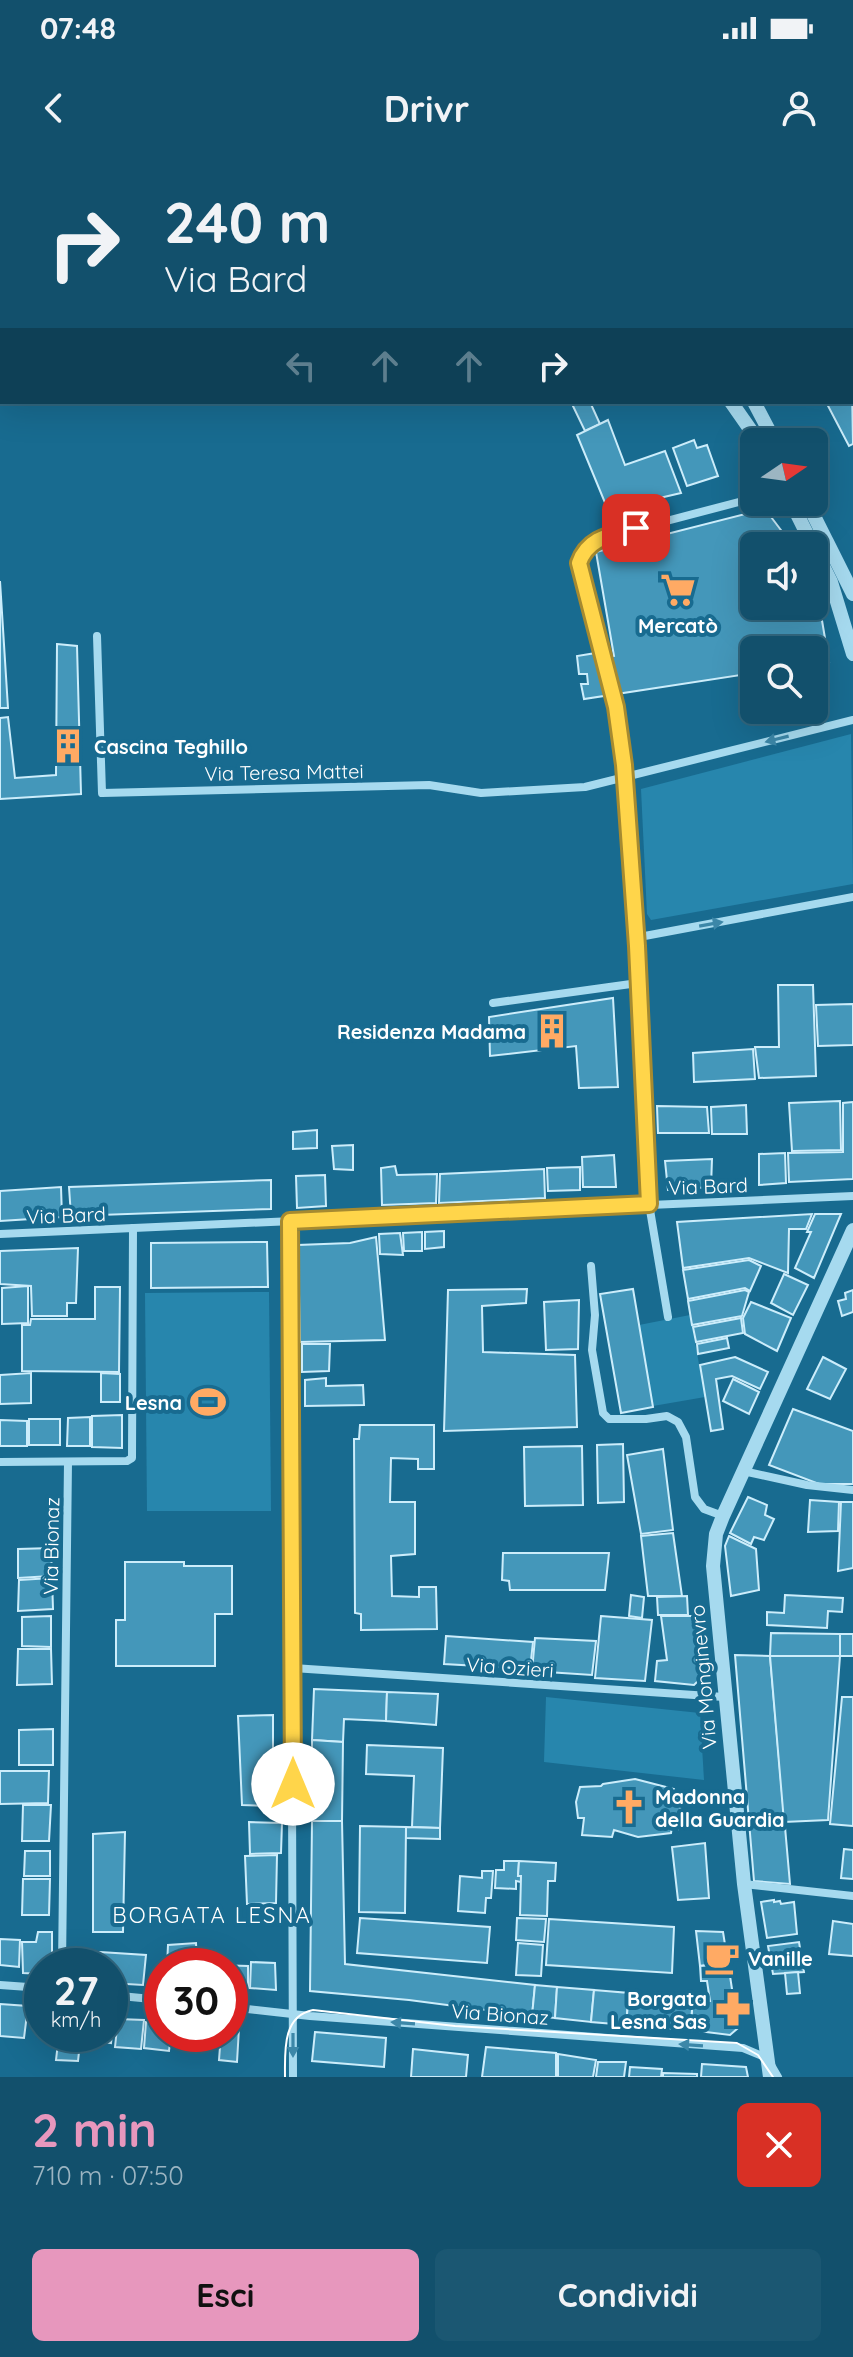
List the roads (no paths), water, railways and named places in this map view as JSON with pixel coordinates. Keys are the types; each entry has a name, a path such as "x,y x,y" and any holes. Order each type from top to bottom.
{"street":[{"path":"732,404 749,428"},
{"path":"755,404 768,428"},
{"path":"668,1317 649,1204 623,763 613,694 579,563 584,550 598,539 740,502"},
{"path":"798,516 831,582 853,654"},
{"path":"814,516 853,594"},
{"name":"Via Teresa Mattei","path":"97,636 102,793 429,785 481,793 585,787 853,720"},
{"path":"634,938 853,897"},
{"path":"493,1003 638,983"},
{"name":"Via Bard","path":"0,1234 853,1196"},
{"path":"290,1221 293,2077"},
{"name":"Via Bard","path":"68,1462 127,1461 132,1458 133,1228"},
{"name":"Via Monginevro","path":"770,2077 744,1884 724,1697 713,1566 716,1534 853,1230"},
{"path":"591,1266 595,1315 592,1350 603,1413 609,1419 667,1416 678,1422 686,1437 695,1497 704,1509 723,1516"},
{"path":"0,1462 68,1462"},
{"name":"Via Bionaz","path":"62,1948 68,1462"},
{"path":"743,1471 807,1485 853,1490"},
{"name":"Via Ozieri","path":"293,1668 724,1697"},
{"path":"744,1884 853,1896"},
{"path":"0,1985 24,1987"},
{"name":"Via Bionaz","path":"248,2009 743,2048 767,2058"},
{"name":"Via Monginevro","path":"767,2058 778,2077"}],"tram line":[{"path":"285,2077 287,2036 296,2019 313,2010 455,2026 737,2043 758,2055 773,2077"}],"place":[{"name":"Mercatò","path":"678,590"},
{"name":"Cascina Teghillo","path":"68,746"},
{"name":"Residenza Madama","path":"552,1031"},
{"name":"Lesna","path":"208,1402"},
{"name":"Madonna della Guardia","path":"629,1807"},
{"name":"Vanille","path":"722,1958"},
{"name":"Borgata Lesna Sas","path":"733,2009"}],"district":[{"name":"BORGATA LESNA","path":"212,1915"}]}
